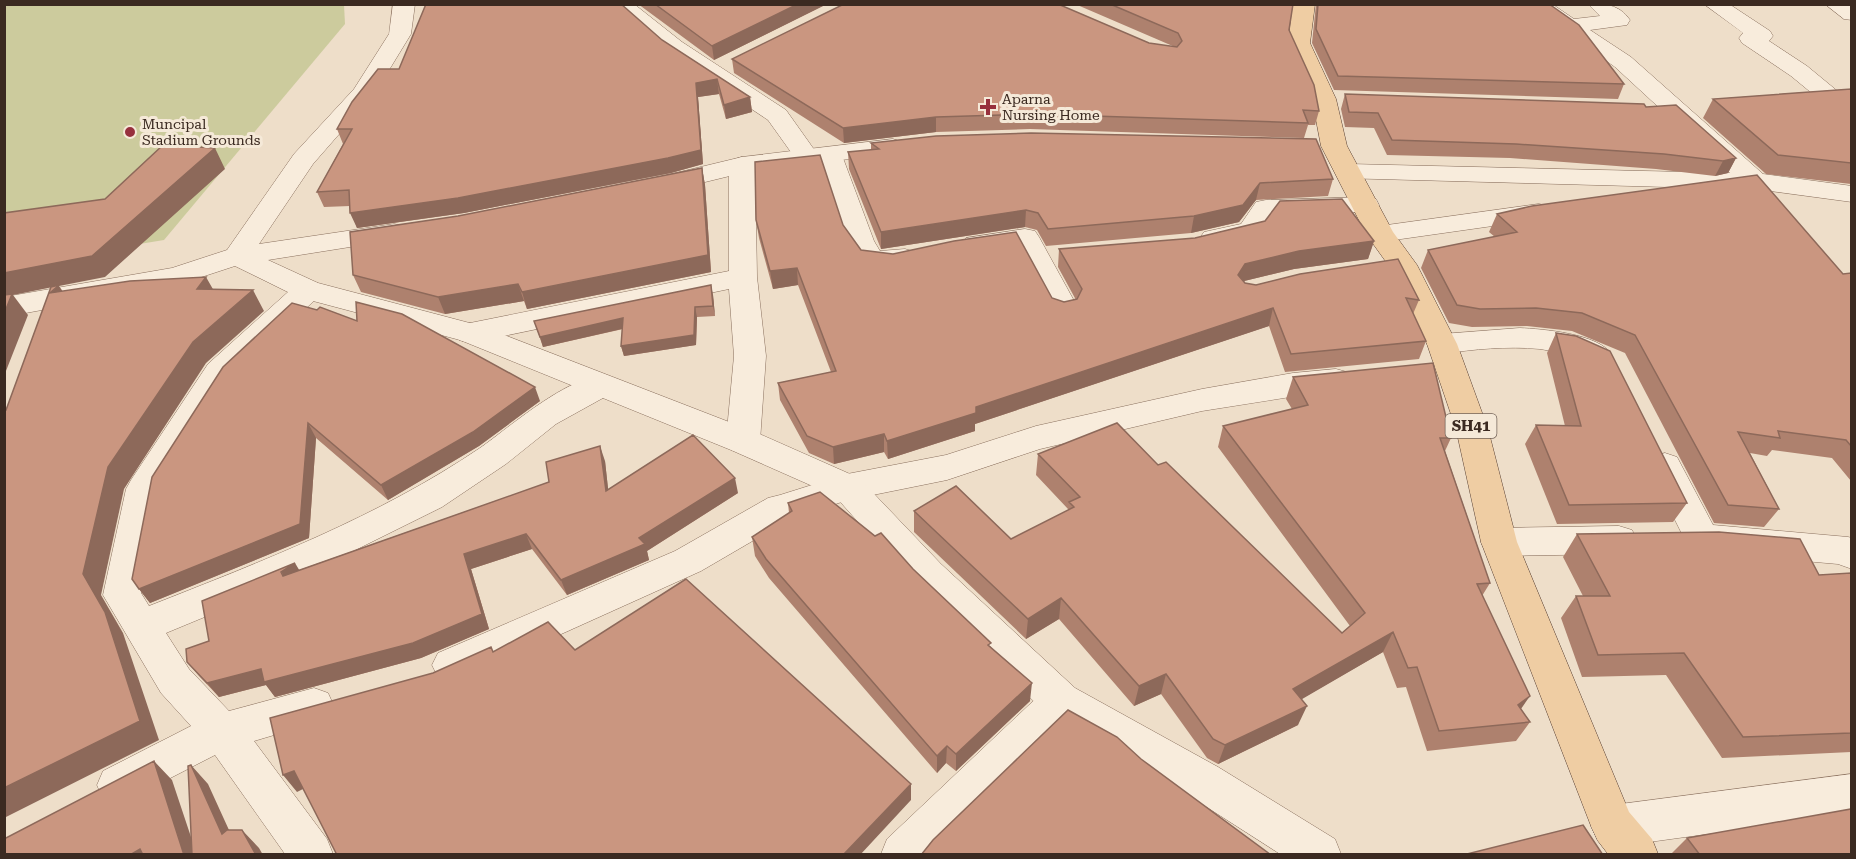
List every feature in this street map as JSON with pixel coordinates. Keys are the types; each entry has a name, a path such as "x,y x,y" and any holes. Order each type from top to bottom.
{"main road":[{"name":"SH41","path":"1304,4 1299,43 1336,100 1332,155 1366,205 1380,234 1403,266 1446,356 1472,429 1499,542 1625,840"}],"street":[{"path":"237,255 303,159 363,93 400,34 404,4"},
{"path":"620,4 721,68 777,115 819,156 860,242 872,259 893,260 943,249 1024,237 1063,308"},
{"path":"1536,4 1623,62 1755,181"},
{"path":"1568,26 1619,20 1598,4"},
{"path":"1714,4 1762,36 1750,38 1842,98"},
{"path":"1834,4 1851,14"},
{"path":"1799,101 1842,98"},
{"path":"1639,109 1708,108"},
{"path":"637,189 742,165 913,145"},
{"path":"1332,155 1755,181 1851,194"},
{"path":"742,165 743,277 750,356 743,441"},
{"path":"1614,201 1755,181"},
{"path":"1191,244 1250,230 1266,208 1366,205"},
{"path":"1380,234 1568,208"},
{"path":"4,307 177,276 237,255 419,229"},
{"path":"237,255 308,290 470,333 743,441 847,487 928,575 1061,701 1203,782 1319,855"},
{"path":"1035,258 1068,255"},
{"path":"1371,270 1403,266"},
{"path":"470,333 743,277"},
{"path":"308,290 219,372 142,489 122,596 175,681 222,731 311,855"},
{"path":"39,332 51,299"},
{"path":"1417,372 1477,338 1527,338 1572,343 1613,362 1618,372"},
{"path":"417,679 688,561 780,508 847,487 947,467 1036,438 1202,400 1293,384 1360,377"},
{"path":"141,626 288,567 430,498 495,455 544,416 602,385"},
{"path":"1650,434 1702,538"},
{"path":"1499,542 1702,538 1848,551 1851,555"},
{"path":"87,801 222,731 348,697"},
{"path":"903,855 1061,701"},
{"path":"1625,840 1851,794"}],"green space":[{"name":"Muncipal Stadium Grounds","path":"5,5 344,5 345,24 164,240 5,266"}],"building":[{"path":"426,4 621,4 662,40 750,97 724,105 717,79 696,83 701,150 458,198 350,213 349,190 317,192 352,129 337,129 352,102 378,69 399,69"},
{"path":"655,4 798,4 712,46"},
{"path":"844,4 1058,4 1149,43 1177,47 1182,41 1178,33 1110,4 1293,4 1289,30 1314,85 1319,111 1303,110 1308,123 1031,114 936,117 843,128 732,59"},
{"path":"1318,4 1549,4 1579,25 1624,84 1338,76 1316,29"},
{"path":"1851,89 1851,163 1778,155 1713,99"},
{"path":"1345,94 1644,104 1646,107 1676,105 1736,158 1723,161 1664,154 1516,144 1392,140 1378,113 1349,112"},
{"path":"1031,133 1316,139 1333,179 1260,183 1243,205 1194,216 1048,229 1038,213 1026,210 881,232 848,152 879,149 871,143 936,136"},
{"path":"163,145 215,148 92,256 4,273 4,213 105,199"},
{"path":"820,155 843,225 861,250 893,254 954,241 1016,232 1052,298 1064,302 1077,299 1082,289 1059,249 1195,238 1265,221 1280,201 1342,199 1374,241 1299,251 1245,264 1238,275 1245,283 1256,285 1300,274 1398,259 1419,300 1406,298 1426,341 1291,354 1273,308 976,407 976,413 887,441 884,434 833,447 807,436 778,383 836,371 797,268 770,271 756,220 755,162"},
{"path":"702,168 708,255 522,292 518,284 438,297 353,275 350,232 458,216"},
{"path":"1757,175 1843,274 1851,273 1851,446 1846,440 1778,431 1780,438 1738,432 1779,509 1728,505 1635,335 1582,313 1536,308 1480,309 1457,305 1428,250 1517,232 1497,214 1532,206"},
{"path":"206,277 197,289 253,290 193,342 108,467 83,574 105,612 140,721 4,788 4,412 51,287 59,285 50,293 130,281"},
{"path":"711,285 713,306 695,307 694,335 621,346 623,318 540,337 534,321"},
{"path":"12,294 4,314 4,295"},
{"path":"356,302 402,314 535,387 473,432 381,485 308,423 300,524 139,589 132,579 152,477 223,367 292,303 317,310 320,307 357,321"},
{"path":"1556,333 1576,336 1610,351 1687,503 1569,505 1536,425 1581,426"},
{"path":"1433,363 1451,438 1440,438 1490,583 1477,584 1530,696 1518,705 1530,722 1439,731 1417,667 1408,668 1393,632 1293,689 1307,706 1225,745 1213,739 1166,674 1139,686 1061,598 1028,619 914,511 956,486 1011,539 1074,507 1069,502 1080,497 1038,454 1117,423 1158,465 1166,462 1342,633 1365,613 1223,426 1308,405 1293,377"},
{"path":"693,435 735,478 639,538 645,544 561,580 526,534 464,554 482,614 413,643 264,682 261,669 207,683 187,662 186,649 209,641 202,601 295,563 281,572 283,576 549,482 546,462 600,446 606,491"},
{"path":"820,492 875,536 881,533 913,569 991,643 988,645 1032,683 956,754 947,746 937,756 766,559 752,537 792,511 788,503"},
{"path":"1719,532 1800,539 1819,575 1851,573 1851,733 1743,737 1684,653 1598,655 1576,596 1610,596 1577,534"},
{"path":"686,579 911,784 843,855 337,855 294,771 283,775 270,718 433,673 491,647 493,652 548,622 575,650"},
{"path":"1068,710 1117,737 1141,759 1271,855 921,855 933,840"},
{"path":"154,761 184,855 143,855 140,849 130,855 4,855 4,838"},
{"path":"191,765 222,834 227,830 242,830 256,855 192,855 188,766"},
{"path":"1851,809 1851,855 1700,855 1687,838"},
{"path":"1583,825 1603,855 1463,855"}],"place":[{"name":"Aparna Nursing Home","path":"988,107"},
{"name":"Muncipal Stadium Grounds","path":"130,132"}]}
